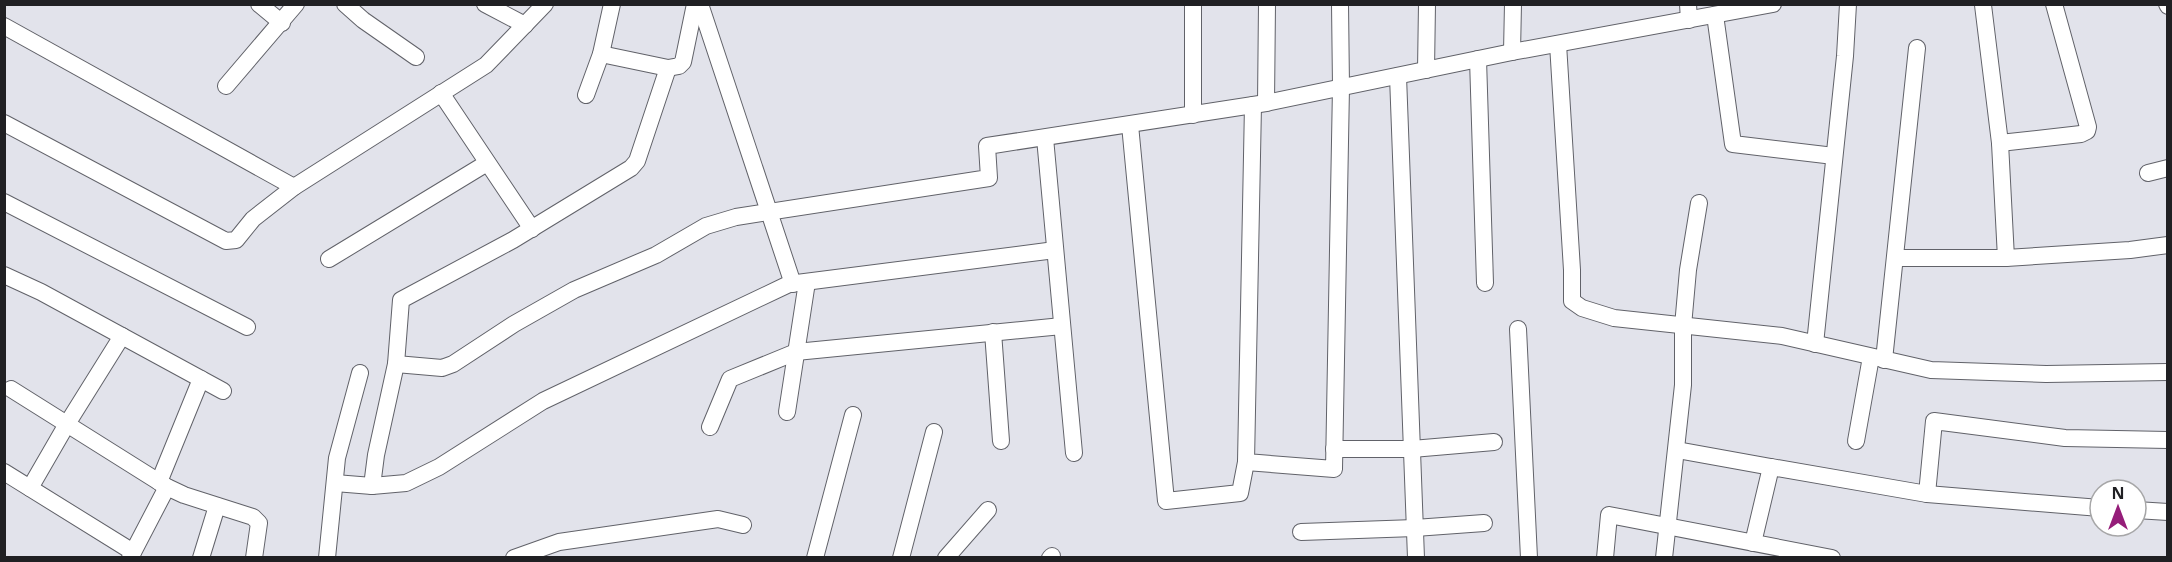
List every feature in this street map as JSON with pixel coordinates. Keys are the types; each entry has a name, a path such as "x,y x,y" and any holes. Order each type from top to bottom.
{"street":[{"path":"259,4 282,22"},
{"path":"226,86 296,4"},
{"path":"345,4 363,21 416,57"},
{"path":"485,4 525,25"},
{"path":"4,123 226,241 236,240 253,219 294,187 486,65 545,4"},
{"path":"586,95 601,54 612,4"},
{"path":"601,54 668,68 679,66 683,62 695,4"},
{"path":"700,4 770,213 800,283 796,352 787,412"},
{"path":"1193,4 1193,115"},
{"path":"1130,124 1166,501 1240,493 1246,462 1259,104 1267,4"},
{"path":"1246,462 1334,469 1341,87 1340,4"},
{"path":"1426,70 1427,4"},
{"path":"1512,52 1513,4"},
{"path":"396,364 442,368 453,364 514,324 574,290 656,255 706,226 736,217 989,178 987,146 1259,104 1558,44 1688,12 1715,15 1773,4"},
{"path":"1815,344 1848,4"},
{"path":"2000,143 2080,134 2087,131 2088,127 2054,4"},
{"path":"1983,5 2000,143 2006,258"},
{"path":"1715,15 1733,144 1834,156"},
{"path":"4,26 294,187"},
{"path":"1558,44 1572,301 1582,308 1614,318 1683,326 1716,327 1782,336 1931,370 1984,373 2168,372"},
{"path":"1856,441 1878,359 1896,258 1917,48"},
{"path":"1478,59 1485,283"},
{"path":"372,486 376,454 396,364 402,300 532,229 631,168 637,161 668,68"},
{"path":"1398,76 1416,558"},
{"path":"441,93 532,229"},
{"path":"1045,138 1074,453"},
{"path":"329,259 488,163"},
{"path":"2148,173 2168,168"},
{"path":"4,202 247,327"},
{"path":"1665,558 1683,385 1683,326 1688,270 1699,203"},
{"path":"1896,258 2006,258 2130,250 2168,245"},
{"path":"335,483 372,486 406,483 439,467 543,401 800,283 1055,250"},
{"path":"4,275 41,292 223,391"},
{"path":"710,427 730,379 796,352 1062,326"},
{"path":"1518,329 1529,558"},
{"path":"993,332 1001,441"},
{"path":"30,488 122,336"},
{"path":"327,558 337,458 360,373"},
{"path":"4,472 131,555 163,484 201,379"},
{"path":"11,389 163,484 217,506 253,517 259,523 254,558"},
{"path":"815,558 853,415"},
{"path":"1928,494 1934,421 2065,438 2168,440"},
{"path":"901,558 934,432"},
{"path":"1334,449 1412,449 1494,442"},
{"path":"1677,450 1928,494 2088,507"},
{"path":"1753,543 1771,467"},
{"path":"201,558 217,506"},
{"path":"946,558 988,510"},
{"path":"2148,511 2168,512"},
{"path":"1605,558 1609,515 1832,558"},
{"path":"514,558 559,542 718,519 743,525"},
{"path":"1301,532 1484,523"}]}
